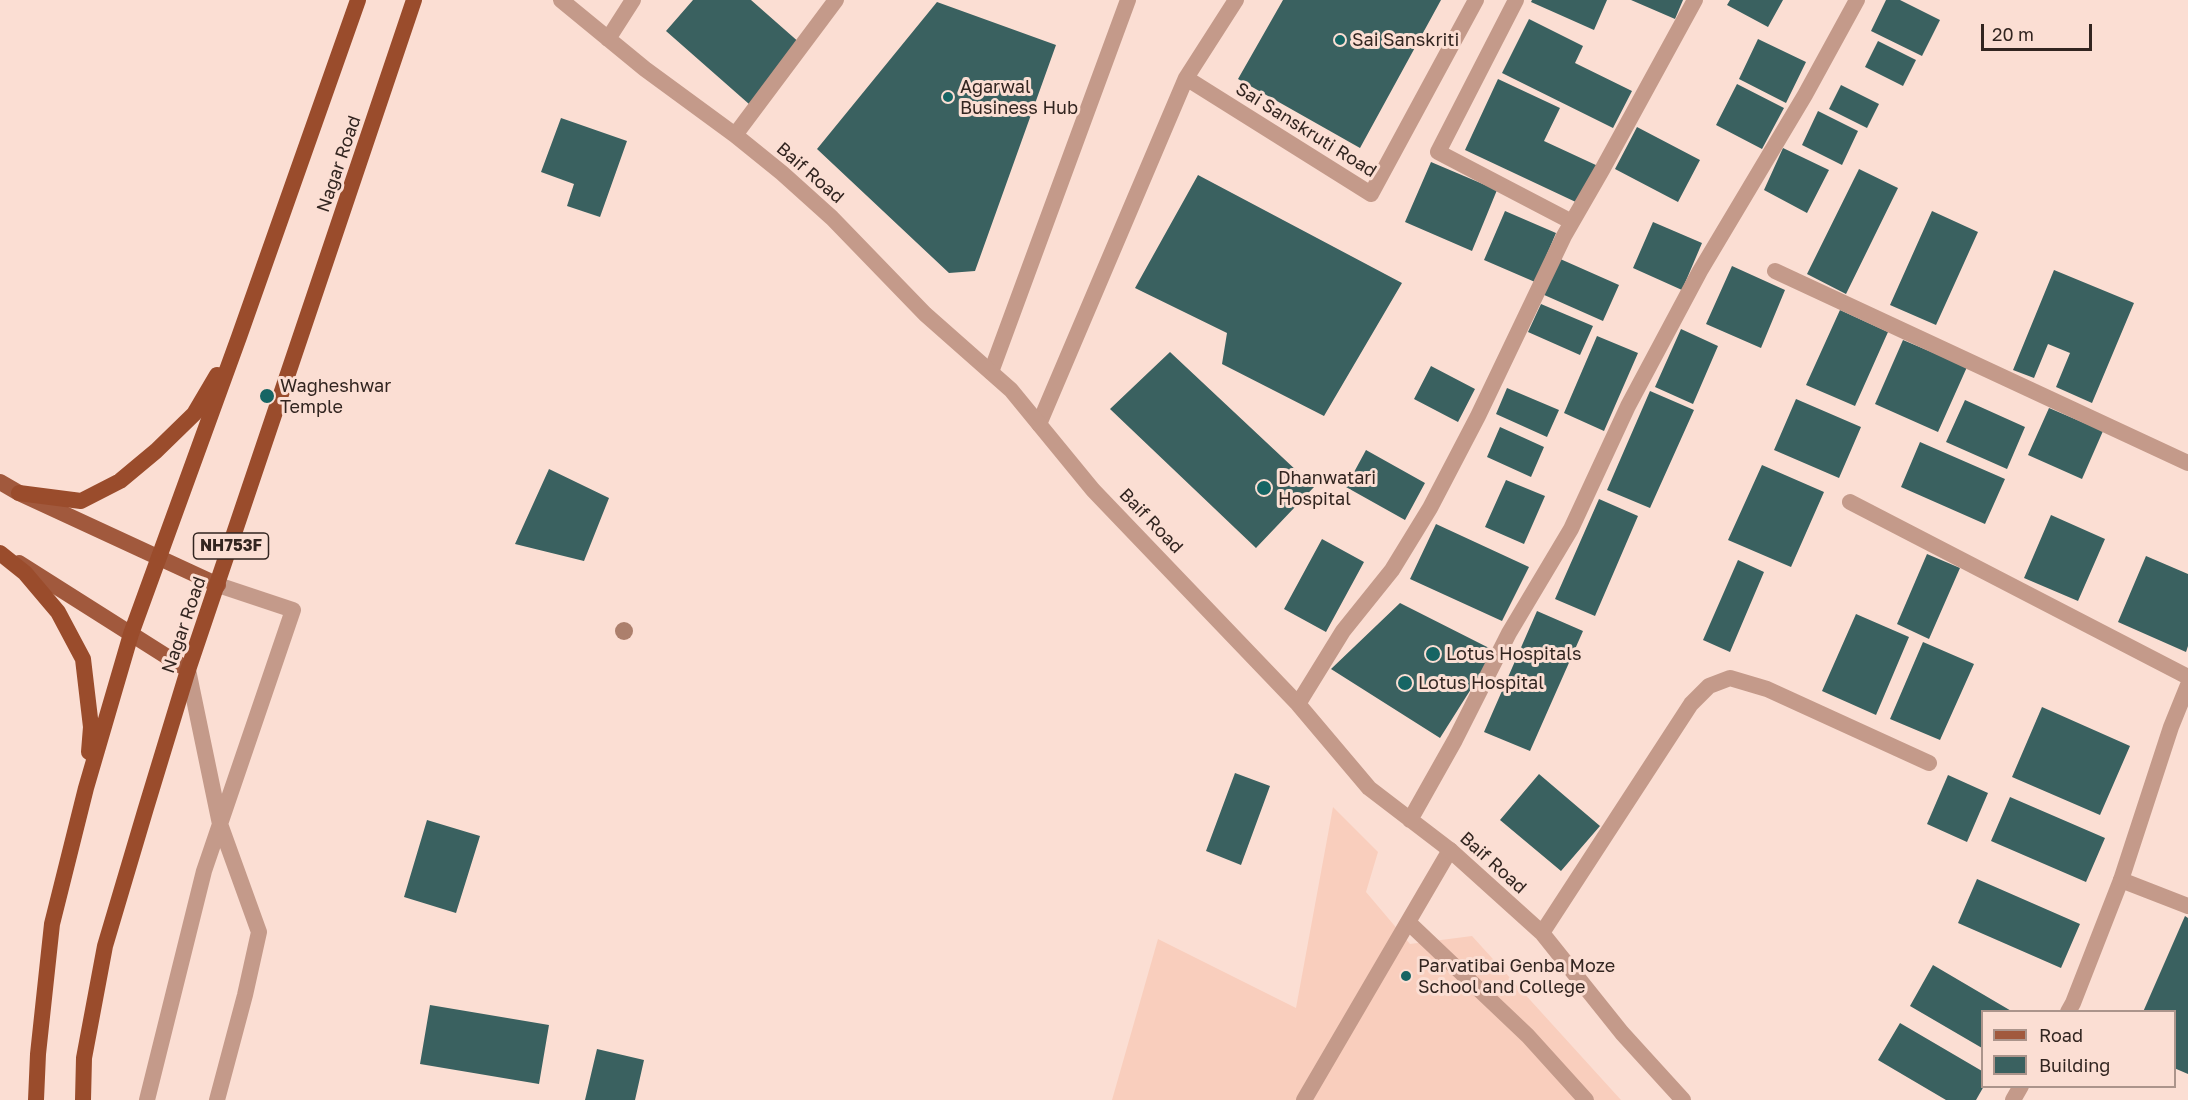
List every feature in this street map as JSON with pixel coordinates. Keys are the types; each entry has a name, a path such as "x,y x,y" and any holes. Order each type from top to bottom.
{"highway":[{"name":"Nagar Road","path":"36,1100 38,1054 52,924 86,788 131,634 358,0"},
{"name":"Nagar Road","path":"83,1100 84,1058 105,946 188,670 414,0"},
{"path":"19,494 81,501 120,481 156,451 194,414 239,337"},
{"path":"0,552 26,573 58,612 83,659 91,727 86,788"}],"main road":[{"path":"0,482 19,494 218,585"},
{"path":"0,552 188,670"}],"street":[{"name":"Baif Road","path":"561,0 645,69 735,135 782,173 832,218 926,314 1011,390 1093,490 1298,704 1369,788 1450,850 1542,933 1622,1033 1683,1100"},
{"path":"608,39 633,0"},
{"path":"735,135 836,0"},
{"path":"991,372 1128,0"},
{"path":"1039,424 1186,78 1236,0"},
{"name":"Sai Sanskruti Road","path":"1186,78 1371,194 1476,0"},
{"path":"1516,0 1438,152 1572,222"},
{"path":"1298,704 1344,631 1392,570 1430,508 1478,416 1572,222 1695,0"},
{"path":"1410,820 1455,740 1509,633 1571,530 1628,406 1695,281 1805,95 1857,0"},
{"path":"1775,272 2188,463"},
{"path":"1850,502 2188,677"},
{"path":"147,1100 204,871 293,610 218,585"},
{"path":"188,670 220,824 259,932 217,1100"},
{"path":"1542,933 1691,704 1709,686 1730,678 1767,689 1929,763"},
{"path":"2069,1010 2121,880 2171,727 2188,685"},
{"path":"1304,1100 1450,850"},
{"path":"2121,880 2188,906"},
{"path":"1408,922 1528,1036 1586,1100"}],"shaded area":[{"name":"Parvatibai Genba Moze School and College","path":"1333,807 1378,852 1366,892 1410,944 1472,936 1621,1100 1112,1100 1158,939 1296,1008"}],"building":[{"path":"693,0 751,0 801,44 749,104 666,31"},
{"name":"Sai Sanskriti","path":"1283,0 1441,0 1360,148 1238,79"},
{"path":"1532,0 1607,0 1594,30 1531,2"},
{"path":"1631,0 1683,0 1675,19"},
{"path":"1730,0 1783,0 1768,27 1727,5"},
{"path":"1886,0 1900,0 1940,20 1922,56 1871,31"},
{"name":"Agarwal Business Hub","path":"937,2 1056,45 975,271 949,273 817,149"},
{"path":"1529,19 1583,46 1575,63 1632,91 1613,128 1502,73"},
{"path":"1758,39 1806,62 1786,103 1739,79"},
{"path":"1878,41 1916,60 1903,86 1865,67"},
{"path":"1498,79 1560,108 1544,141 1598,166 1580,204 1465,150"},
{"path":"1737,84 1784,108 1762,149 1716,125"},
{"path":"1841,85 1879,104 1867,128 1829,109"},
{"path":"1818,111 1858,131 1842,165 1802,145"},
{"path":"561,118 627,141 600,217 567,206 574,184 541,172"},
{"path":"1637,127 1700,160 1678,202 1615,169"},
{"path":"1783,148 1829,170 1807,213 1764,190"},
{"path":"1431,162 1497,190 1472,251 1405,222"},
{"path":"1859,169 1898,188 1846,294 1807,274"},
{"path":"1198,175 1402,283 1324,416 1222,364 1227,333 1135,288"},
{"path":"1505,211 1556,233 1535,282 1484,260"},
{"path":"1932,211 1978,232 1936,325 1890,305"},
{"path":"1653,222 1702,243 1682,290 1633,268"},
{"path":"1558,258 1619,285 1603,321 1542,294"},
{"path":"1732,266 1785,290 1761,348 1706,324"},
{"path":"2054,270 2134,303 2092,403 2056,387 2070,353 2048,344 2034,378 2013,370"},
{"path":"1541,304 1593,326 1580,355 1528,332"},
{"path":"1840,310 1888,332 1855,406 1806,385"},
{"path":"1681,329 1718,346 1693,404 1655,387"},
{"path":"1597,336 1638,353 1604,431 1564,413"},
{"path":"1903,340 1967,367 1938,432 1875,404"},
{"path":"1170,352 1314,487 1256,548 1110,409"},
{"path":"1431,366 1475,389 1458,422 1414,399"},
{"path":"1507,388 1559,410 1547,437 1496,414"},
{"path":"1650,391 1694,410 1650,508 1607,490"},
{"path":"1796,399 1861,427 1839,478 1774,450"},
{"path":"1965,400 2025,427 2007,469 1946,442"},
{"path":"2049,408 2103,431 2082,479 2028,455"},
{"path":"1500,427 1544,447 1531,477 1487,457"},
{"path":"1920,442 2005,479 1985,524 1901,487"},
{"path":"1366,450 1425,483 1405,520 1346,487"},
{"path":"1762,465 1824,492 1791,567 1728,540"},
{"path":"549,469 609,498 584,561 515,544"},
{"path":"1506,480 1545,496 1524,544 1485,527"},
{"path":"1599,499 1638,516 1595,616 1555,599"},
{"path":"2051,515 2105,539 2078,601 2024,578"},
{"path":"1436,524 1529,567 1502,621 1410,579"},
{"path":"1322,539 1364,562 1326,632 1284,609"},
{"path":"1927,554 1960,568 1929,639 1897,624"},
{"path":"2146,556 2188,574 2188,646 2186,652 2118,622"},
{"path":"1738,560 1764,572 1730,652 1703,640"},
{"path":"1400,603 1495,651 1440,738 1331,669"},
{"path":"1537,611 1583,631 1530,751 1484,732"},
{"path":"1856,614 1909,637 1876,715 1822,691"},
{"path":"1923,642 1974,664 1940,740 1890,719"},
{"path":"2042,707 2130,746 2100,815 2012,777"},
{"path":"1235,773 1270,786 1241,865 1206,851"},
{"path":"1539,774 1600,826 1561,871 1500,820"},
{"path":"1948,775 1988,793 1967,842 1927,824"},
{"path":"2010,797 2105,838 2086,882 1991,841"},
{"path":"427,820 480,836 456,913 404,897"},
{"path":"1977,879 2080,924 2061,968 1958,923"},
{"path":"2185,916 2188,918 2188,1074 2176,1069 2176,1010 2144,1010"},
{"path":"1933,965 2010,1010 1981,1010 1981,1047 1910,1006"},
{"path":"430,1005 549,1025 539,1084 420,1064"},
{"path":"1900,1023 1981,1070 1981,1088 1983,1088 1976,1100 1946,1100 1878,1060"},
{"path":"597,1049 644,1060 635,1100 585,1100"}],"place":[{"name":"Sai Sanskriti","path":"1340,40"},
{"name":"Agarwal Business Hub","path":"948,97"},
{"name":"Wagheshwar Temple","path":"267,396"},
{"name":"Dhanwatari Hospital","path":"1264,488"},
{"name":"Lotus Hospitals","path":"1433,654"},
{"name":"Lotus Hospital","path":"1405,683"},
{"name":"Parvatibai Genba Moze School and College","path":"1406,976"}]}
